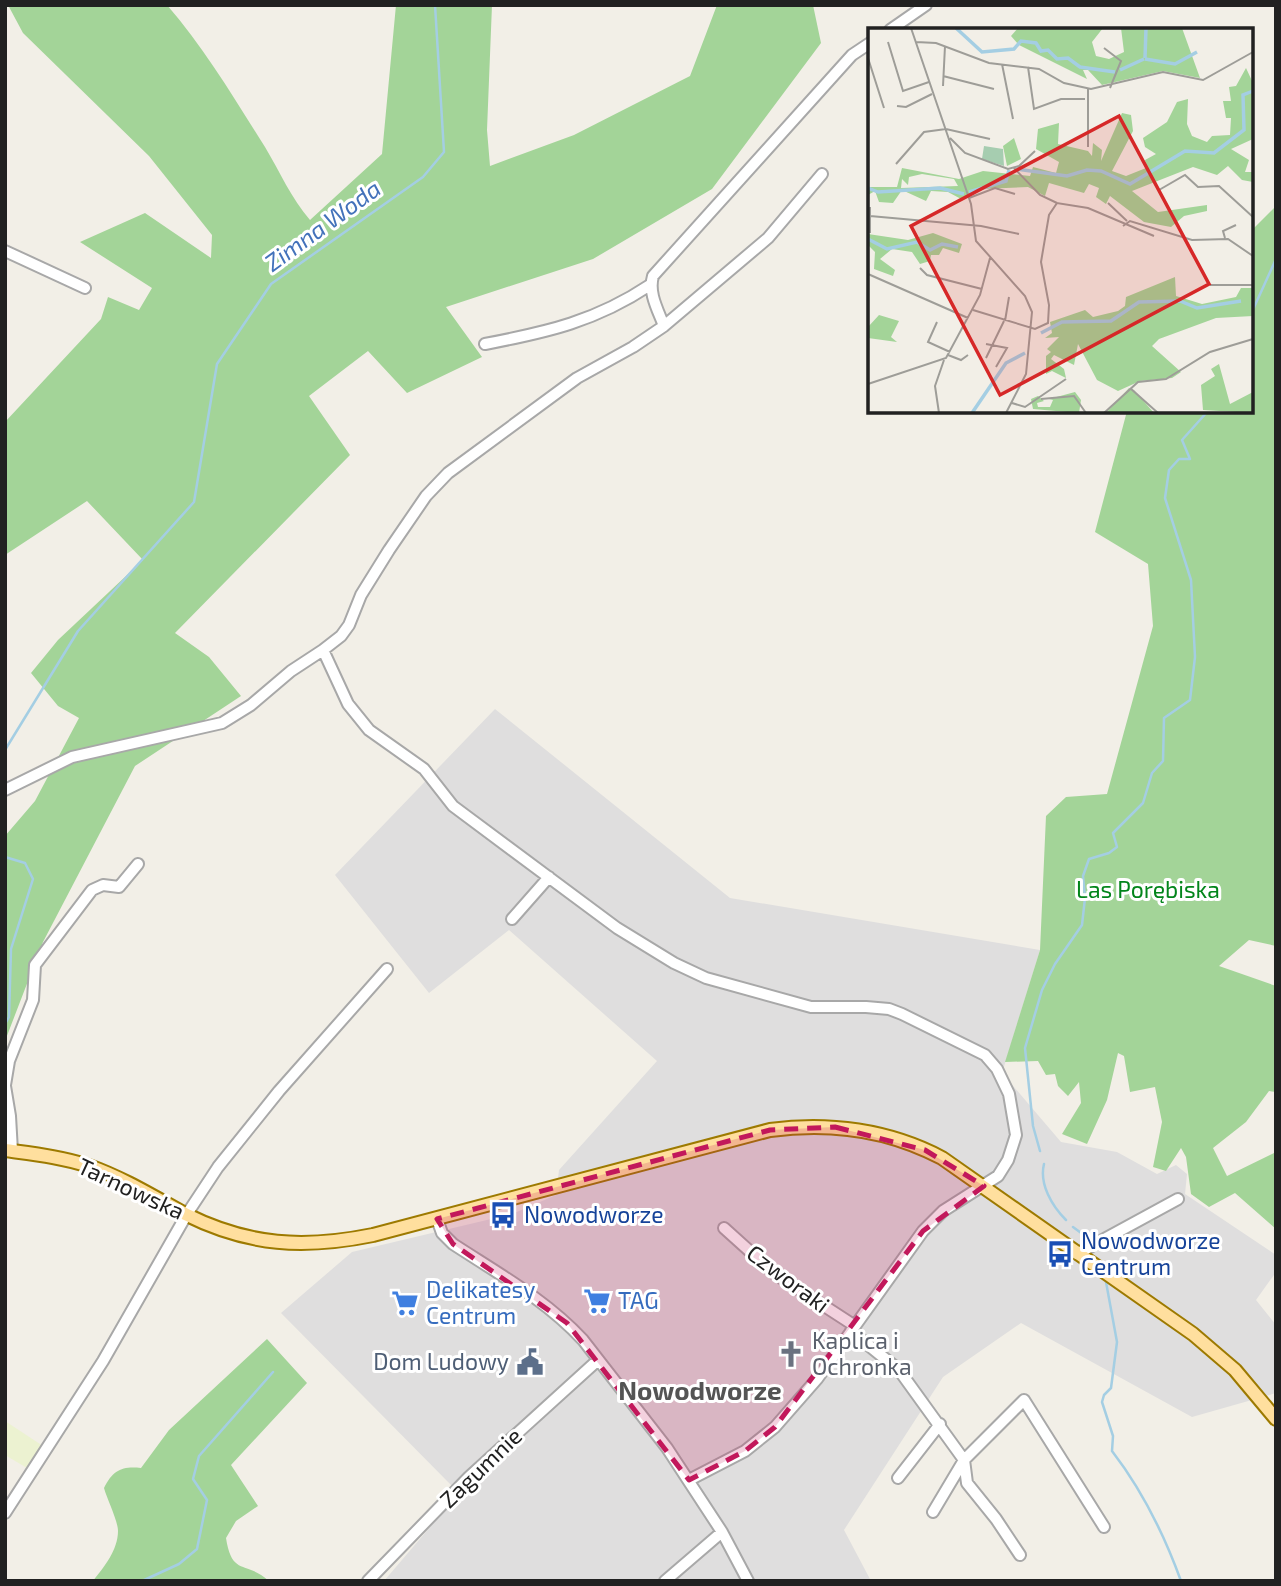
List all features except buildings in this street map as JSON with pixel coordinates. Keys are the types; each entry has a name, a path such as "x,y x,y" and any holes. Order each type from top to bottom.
{"main road":[{"name":"Tarnowska","path":"9,1150 57,1157 90,1166 229,1232 253,1239 304,1245 341,1241 437,1219 748,1135 817,1125 872,1133 913,1145 942,1158 1163,1312 1216,1352 1253,1389 1276,1419"}],"street":[{"path":"893,28 926,5"},
{"path":"664,327 650,285 653,276 705,215 852,55 868,44"},
{"path":"5,790 72,757 222,723 251,705 290,671 341,636 349,625 361,595 389,550 426,496 448,473 577,378 664,327 768,238 822,174"},
{"path":"5,251 85,288"},
{"path":"485,344 543,332 599,315 650,285"},
{"path":"323,650 348,704 369,730 418,764 453,806 617,928 674,963 706,978 811,1007 889,1009 915,1019 985,1055 997,1069 1009,1094 1016,1135 1008,1160 998,1176 943,1211 923,1231 817,1378 762,1440 689,1480"},
{"path":"9,1150 10,1116 5,1085 9,1061 33,1000 36,965 92,890 103,885 119,887 138,864"},
{"path":"512,919 549,877"},
{"path":"5,1513 103,1361 187,1214 218,1167 279,1091 387,969"},
{"path":"1077,1254 1178,1199"},
{"path":"437,1219 447,1239 541,1301 567,1324 598,1360 689,1480 722,1532 748,1581"},
{"name":"Czworaki","path":"724,1228 775,1274 853,1329 899,1370 964,1460 967,1483 1020,1555"},
{"name":"Zagumnie","path":"368,1581 469,1477 598,1360"},
{"path":"933,1512 964,1460 1024,1400 1104,1527"},
{"path":"898,1478 940,1424"},
{"path":"665,1581 722,1532"}],"highlighted area":[{"path":"835,1127 925,1150 984,1186 923,1231 775,1427 745,1451 689,1480 567,1323 453,1244 437,1219 770,1130"}],"shaded area":[{"path":"495,709 730,898 1040,950 1002,1073 1061,1142 1117,1152 1157,1174 1176,1165 1187,1174 1185,1194 1276,1255 1276,1272 1256,1300 1276,1325 1276,1393 1192,1417 1021,1323 943,1377 844,1530 871,1581 384,1581 454,1499 452,1486 281,1313 352,1252 512,1214 556,1195 559,1170 657,1061 509,930 429,993 335,875"}],"green space":[{"path":"8,5 167,5 219,74 291,194 310,220 382,154 396,5 492,5 487,130 490,166 574,135 690,76 717,5 813,5 821,43 712,189 593,259 446,307 482,357 407,393 368,351 309,396 350,455 175,633 209,657 241,696 135,766 43,942 5,1041 5,836 35,801 79,718 58,706 31,673 58,640 143,560 87,501 5,555 5,422 101,319 108,297 139,310 152,288 80,242 145,213 211,258 212,235 149,156 23,33"},
{"name":"Las Porębiska","path":"1276,206 1276,946 1249,940 1219,966 1276,986 1276,1092 1269,1091 1246,1122 1213,1148 1227,1176 1276,1152 1276,1229 1235,1193 1209,1207 1191,1194 1186,1157 1181,1148 1166,1171 1153,1167 1162,1122 1155,1087 1130,1092 1124,1056 1118,1053 1107,1100 1087,1144 1062,1134 1081,1103 1079,1082 1068,1096 1058,1086 1055,1074 1046,1075 1038,1061 1005,1062 1040,950 1046,816 1066,797 1107,794 1153,626 1148,564 1095,532 1126,413 1253,413 1253,229"},
{"path":"267,1339 307,1383 231,1465 258,1506 236,1521 226,1538 236,1563 269,1581 93,1581 116,1545 118,1531 104,1488 111,1477 123,1469 141,1468 169,1430"},
{"path":"5,1421 43,1446 27,1468 5,1455"}],"waterway":[{"name":"Zimna Woda","path":"5,750 78,631 194,502 217,364 271,284 423,177 444,152 435,5"},
{"path":"1253,310 1276,259"},
{"path":"1040,1151 1033,1126 1025,1048 1042,990 1055,964 1082,925 1085,898 1083,876 1089,859 1109,853 1117,847 1113,833 1143,803 1152,773 1163,761 1164,718 1190,700 1195,657 1191,580 1165,498 1169,470 1179,459 1190,459 1182,440 1206,413"},
{"name":"Zimna Woda","path":"5,857 25,863 33,879 11,949 9,1017 5,1024"},
{"path":"1044,1164 1045,1187 1066,1220"},
{"path":"1073,1227 1092,1241"},
{"path":"1106,1282 1117,1342 1111,1388 1104,1395 1102,1402 1113,1436 1112,1451 1151,1513 1181,1581"},
{"path":"142,1581 179,1564 197,1549 207,1500 193,1479 199,1456 273,1372"}],"place":[{"name":"Nowodworze","path":"503,1215"},
{"name":"Nowodworze Centrum","path":"1060,1254"},
{"name":"TAG","path":"597,1301"},
{"name":"Delikatesy Centrum","path":"405,1303"},
{"name":"Kaplica i Ochronka","path":"791,1354"},
{"name":"Dom Ludowy","path":"530,1362"}],"district":[{"name":"Nowodworze","path":"700,1391"}]}
